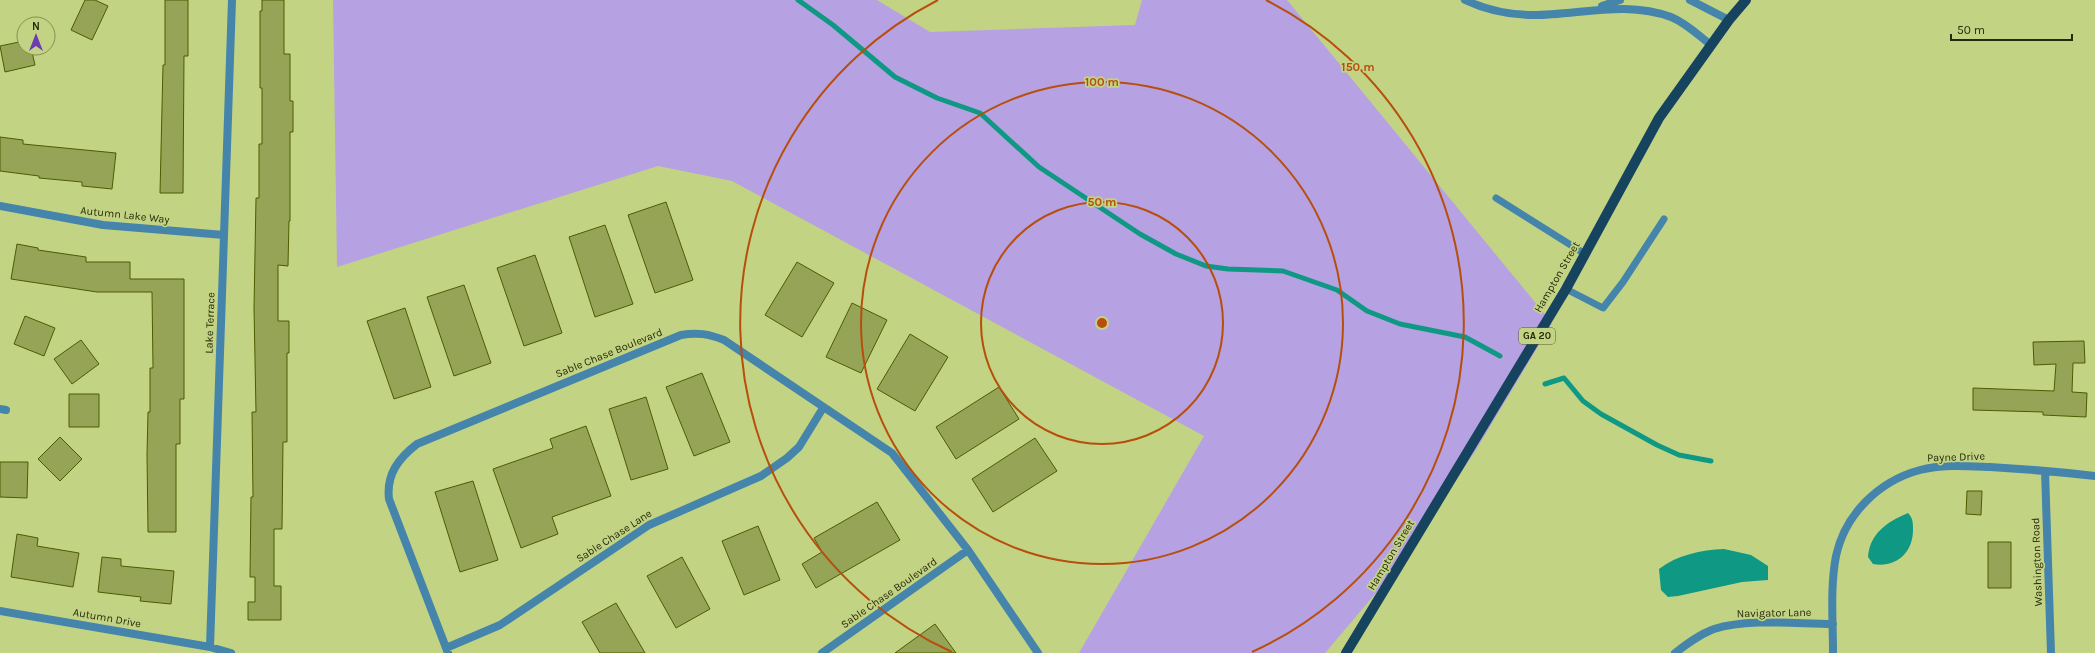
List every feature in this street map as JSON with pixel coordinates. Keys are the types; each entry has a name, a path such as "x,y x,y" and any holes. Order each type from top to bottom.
{"main road":[{"name":"Hampton Street","path":"1346,653 1566,289 1659,118 1729,20 1746,0"}],"street":[{"name":"Lake Terrace","path":"210,647 232,0"},
{"path":"1465,0 1491,10 1511,14 1550,14 1598,8 1648,10 1660,13 1686,25 1711,45"},
{"path":"1598,8 1620,0"},
{"path":"1690,0 1729,20"},
{"name":"Autumn Lake Way","path":"0,206 104,225 224,235"},
{"name":"Sable Chase Boulevard","path":"447,650 389,499 388,489 394,470 404,453 417,444 681,335 693,333 707,334 724,340 892,453 968,550 1038,653"},
{"name":"Sable Chase Lane","path":"447,650 500,625 649,525 761,476 787,458 799,447 823,408"},
{"name":"Payne Drive","path":"1833,653 1833,580 1841,541 1855,514 1874,493 1895,479 1921,469 1936,467 1966,466 2045,470 2095,476"},
{"name":"Washington Road","path":"2045,470 2051,653"},
{"name":"Sable Chase Boulevard","path":"822,653 968,550"},
{"name":"Autumn Drive","path":"0,611 210,647 231,653"},
{"name":"Navigator Lane","path":"1675,653 1690,641 1713,629 1740,623 1833,624"}],"lane":[{"path":"1496,198 1585,254"},
{"path":"1566,289 1603,308 1623,282 1664,219"}],"shaded area":[{"path":"333,0 877,0 930,32 1135,25 1142,0 1287,0 1552,323 1476,450 1398,567 1325,653 1079,653 1204,436 732,181 658,166 337,267"}],"water":[{"path":"1908,513 1911,517 1913,530 1910,546 1906,552 1902,557 1889,564 1873,564 1868,557 1869,549 1876,535 1893,520"},
{"path":"1724,549 1751,555 1768,566 1768,580 1742,582 1668,597 1661,590 1659,569 1666,564 1690,554"}],"building":[{"path":"85,0 95,0 108,6 92,40 71,30"},
{"path":"165,0 188,0 188,56 184,56 183,193 160,193 163,65 165,65"},
{"path":"262,0 284,0 284,54 290,54 290,101 293,101 293,132 290,132 290,221 288,266 278,265 278,321 289,321 289,353 287,353 287,442 283,442 282,529 274,529 274,586 281,586 281,620 248,620 248,602 255,602 255,577 250,577 251,497 253,497 252,412 256,412 254,308 256,198 259,198 259,144 262,144 260,11 262,11"},
{"path":"16,43 16,56 33,56 35,65 5,72 0,46"},
{"path":"0,137 23,140 23,144 116,153 112,189 82,186 82,182 39,178 39,176 0,171"},
{"path":"666,202 693,280 655,293 628,215"},
{"path":"605,225 633,304 595,317 569,237"},
{"path":"17,244 38,248 38,250 86,257 86,262 130,262 130,279 184,279 184,399 180,399 180,444 176,444 176,532 148,532 147,455 148,412 150,412 150,368 153,368 152,292 97,292 11,279"},
{"path":"535,255 562,333 524,346 497,268"},
{"path":"797,262 834,283 802,337 765,315"},
{"path":"464,285 491,363 454,376 427,297"},
{"path":"852,303 887,320 861,373 826,357"},
{"path":"405,308 431,387 394,399 367,321"},
{"path":"25,316 55,328 44,356 14,344"},
{"path":"910,334 948,357 915,411 877,389"},
{"path":"81,340 99,364 72,384 54,359"},
{"path":"2084,341 2085,363 2073,363 2072,392 2087,393 2086,417 2043,415 2043,412 1973,410 1973,388 2054,391 2056,364 2034,365 2033,342"},
{"path":"702,373 730,442 694,456 666,387"},
{"path":"999,387 1019,419 956,459 936,427"},
{"path":"69,394 99,394 99,427 69,427"},
{"path":"646,397 668,469 631,480 609,409"},
{"path":"586,426 611,496 552,517 558,534 521,548 493,469 553,448 550,439"},
{"path":"60,437 82,459 60,481 38,459"},
{"path":"1035,438 1057,471 993,512 972,479"},
{"path":"0,462 28,462 27,498 0,497"},
{"path":"473,481 498,560 460,572 435,492"},
{"path":"1967,491 1982,491 1981,515 1966,514"},
{"path":"877,502 900,540 816,588 802,564 822,552 814,538"},
{"path":"758,526 780,580 744,595 722,541"},
{"path":"17,534 38,538 37,546 79,553 73,587 11,577"},
{"path":"1988,542 2011,542 2011,588 1988,588"},
{"path":"102,557 121,559 121,566 174,571 171,604 140,601 141,597 98,592"},
{"path":"682,557 710,609 676,628 647,576"},
{"path":"616,603 645,653 600,653 582,622"},
{"path":"935,624 956,653 895,653"}],"waterway":[{"path":"798,0 833,25 895,77 937,98 980,113 1039,167 1140,234 1176,254 1206,266 1228,269 1283,271 1337,290 1367,311 1400,324 1465,337 1500,356"},
{"path":"1545,384 1564,378 1583,401 1601,414 1657,445 1679,455 1711,461"}]}
